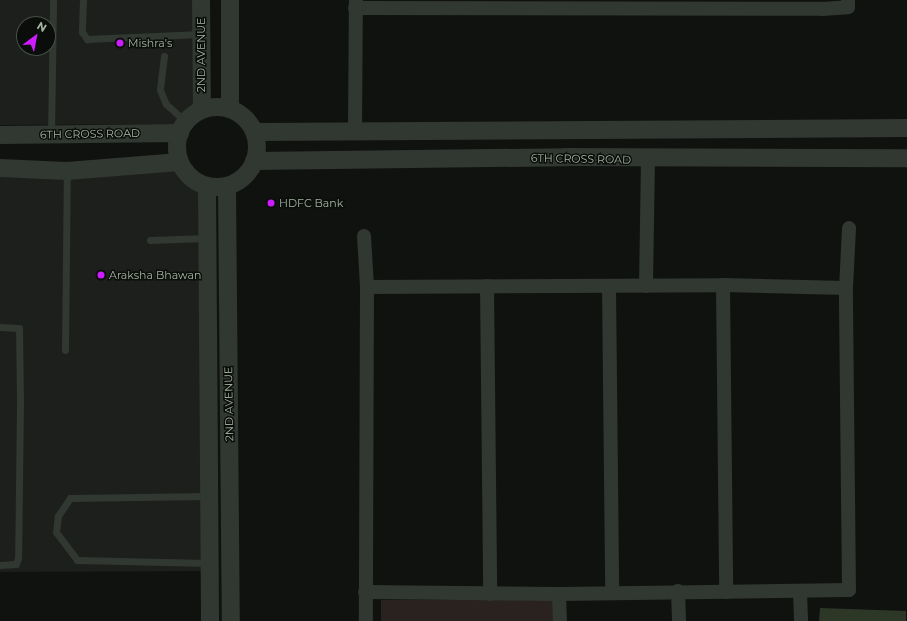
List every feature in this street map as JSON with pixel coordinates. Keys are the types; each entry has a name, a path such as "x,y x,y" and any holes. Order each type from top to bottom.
{"street":[{"name":"2ND AVENUE","path":"201,0 202,110"},
{"path":"230,0 230,109"},
{"path":"355,131 356,4 724,4 822,9 848,7 848,0"},
{"path":"218,107 230,109 242,116 254,132 257,154 254,161 242,179 227,186 207,186 192,180 180,162 177,139 183,127 202,110 218,107"},
{"name":"6TH CROSS ROAD","path":"0,135 51,134 183,127"},
{"path":"254,132 898,128 898,158"},
{"path":"566,129 566,157"},
{"path":"720,129 722,159"},
{"name":"6TH CROSS ROAD","path":"254,161 566,157 648,159 898,158"},
{"path":"646,286 648,159"},
{"path":"0,168 67,171 180,162"},
{"name":"2ND AVENUE","path":"207,186 210,621"},
{"name":"2ND AVENUE","path":"227,186 232,621"},
{"path":"365,592 559,594 678,591 726,592 849,590 846,288 849,228"},
{"path":"364,236 367,287 366,621"},
{"path":"723,285 726,592"},
{"path":"367,287 723,285 846,288"},
{"path":"487,286 490,594"},
{"path":"609,286 612,593"},
{"path":"678,591 679,621"},
{"path":"800,591 801,621"},
{"path":"559,594 560,621"}],"lane":[{"path":"51,134 53,0"},
{"path":"83,0 82,32 87,39 201,34"},
{"path":"164,56 160,90 166,104 183,127"},
{"path":"65,350 67,171"},
{"path":"150,240 208,238"},
{"path":"0,327 19,328 20,404 18,558 16,564 0,565"},
{"path":"210,496 70,498 58,516 56,532 77,560 210,563"}],"shaded area":[{"path":"0,0 195,0 196,105 175,124 0,125"},
{"path":"173,168 189,186 201,191 202,571 0,572 0,170"},
{"path":"381,600 555,600 555,621 381,621"},
{"path":"820,608 906,611 906,621 819,621"}],"place":[{"name":"Mishra's","path":"120,43"},
{"name":"HDFC Bank","path":"271,203"},
{"name":"Araksha Bhawan","path":"101,275"}]}
